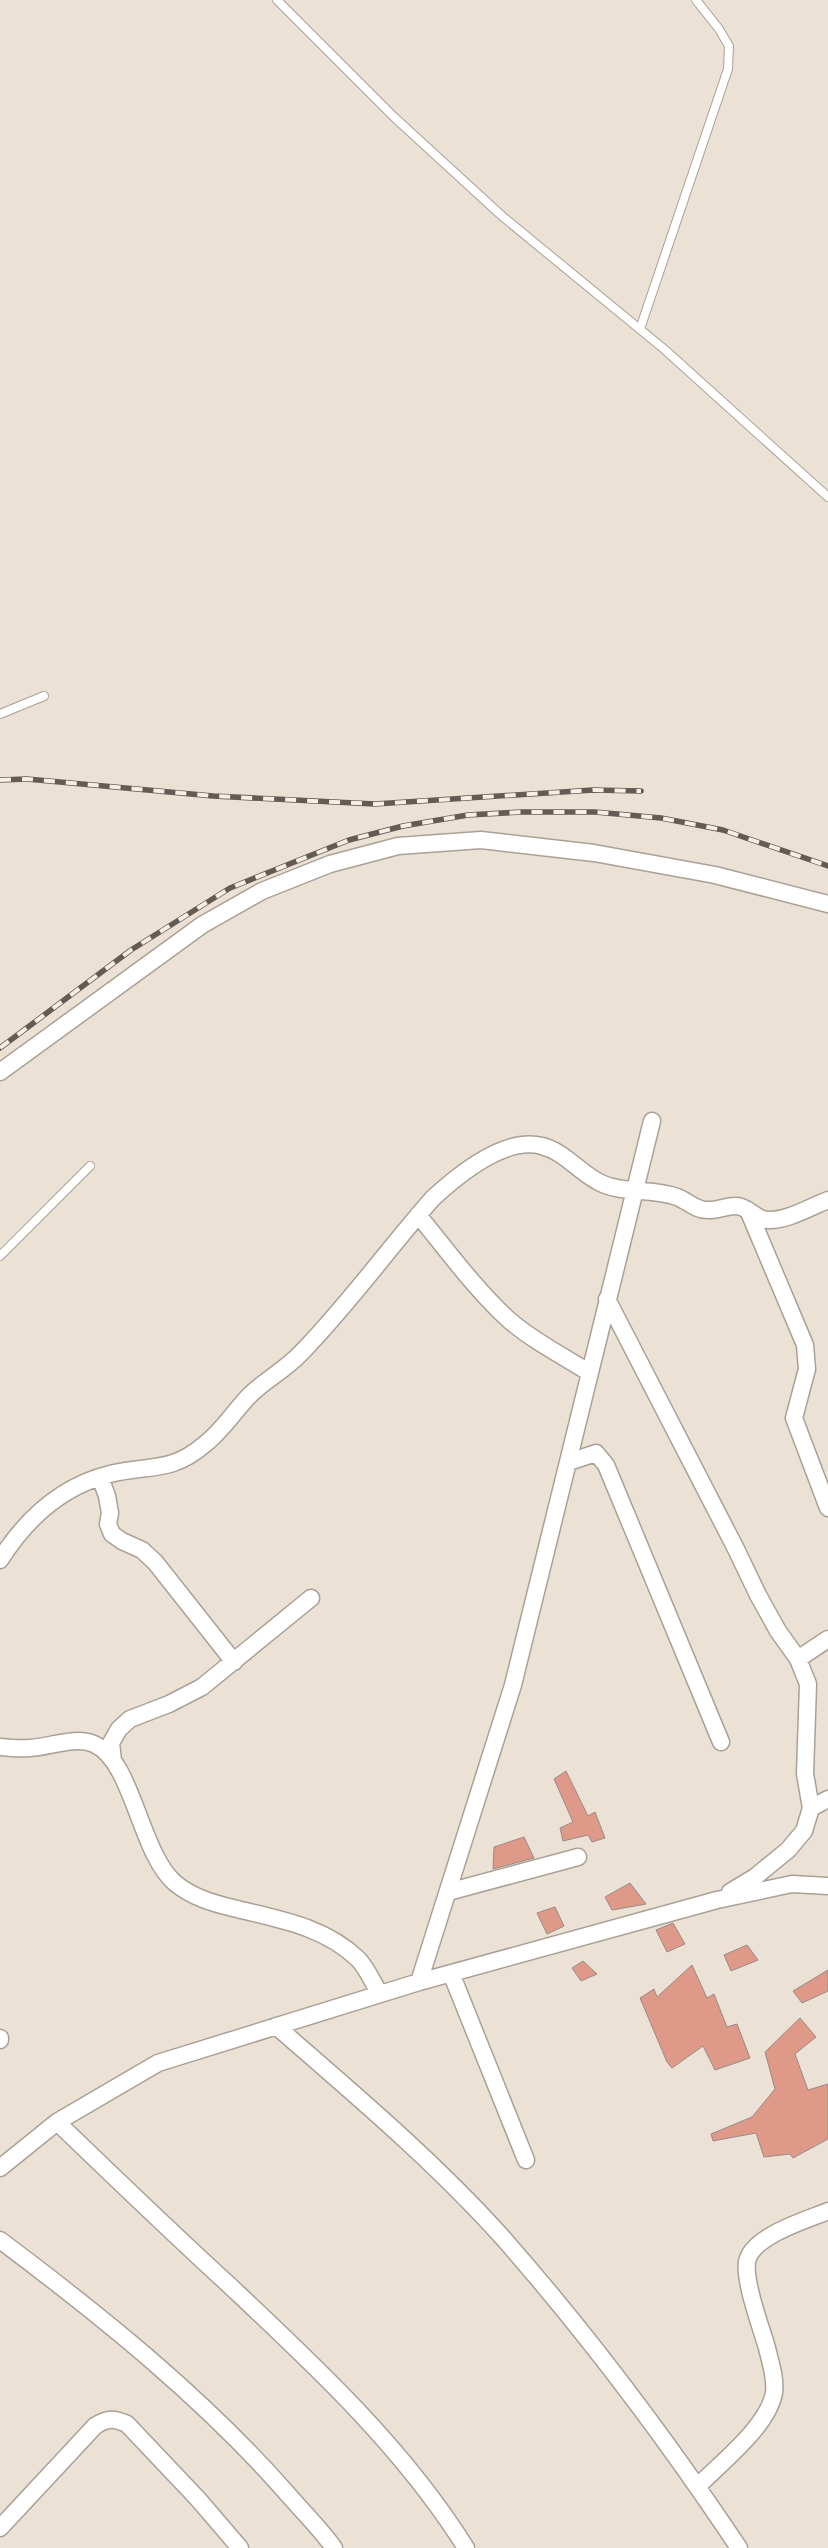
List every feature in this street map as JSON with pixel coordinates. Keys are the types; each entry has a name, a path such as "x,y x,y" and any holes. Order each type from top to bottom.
{"street":[{"path":"0,1072 202,925 253,896 330,864 398,846 481,840 594,853 715,875 828,904"},
{"path":"420,1982 513,1686 652,1120"},
{"path":"0,1560 25,1526 72,1486 100,1477 178,1463 205,1444 251,1394 299,1356 418,1215 451,1181 483,1160 504,1150 525,1145 542,1146 557,1153 602,1184 678,1197 696,1208 708,1211 737,1206 747,1209 766,1220 778,1220 828,1200"},
{"path":"747,1209 805,1345 807,1369 794,1418 828,1508"},
{"path":"418,1215 510,1320 533,1338 590,1373"},
{"path":"607,1299 728,1532 758,1596 778,1631 798,1659 808,1684 805,1774 810,1808 804,1831 788,1850 756,1877 717,1900"},
{"path":"569,1462 596,1454 606,1464 721,1742"},
{"path":"100,1477 107,1496 110,1513 108,1524 112,1534 142,1550 155,1562 234,1662"},
{"path":"311,1598 202,1686 169,1704 130,1719 119,1729 111,1743 113,1760 159,1864 174,1882 192,1895 207,1901 296,1924 333,1939 359,1960 380,1994"},
{"path":"798,1659 828,1640"},
{"path":"0,1747 31,1748 71,1742 94,1744 113,1760"},
{"path":"810,1808 828,1800"},
{"path":"448,1892 578,1857"},
{"path":"0,2168 57,2122 158,2062 451,1973 717,1900 792,1884 828,1886"},
{"path":"451,1973 526,2160"},
{"path":"276,2026 396,2130 502,2238 610,2366 698,2486 740,2548"},
{"path":"57,2122 301,2353 379,2434 448,2519 466,2548"},
{"path":"698,2486 752,2432 768,2412 774,2392 772,2367 749,2282 747,2261 757,2245 775,2234 828,2211"},
{"path":"0,2240 56,2282 165,2372 256,2457 334,2548"},
{"path":"0,2528 95,2426 104,2419 116,2419 127,2424 198,2499 240,2548"}],"lane":[{"path":"277,0 394,117 502,216 640,329 828,497"},
{"path":"640,329 728,69 728,46 719,29 696,0"},
{"path":"0,714 44,696"},
{"path":"0,1256 90,1166"}],"building":[{"path":"566,1771 588,1816 595,1812 605,1838 592,1842 588,1835 563,1841 560,1828 573,1822 554,1779"},
{"path":"524,1837 534,1858 493,1869 494,1847"},
{"path":"630,1883 646,1904 612,1910 605,1897"},
{"path":"555,1907 564,1926 547,1934 537,1913"},
{"path":"673,1923 685,1944 667,1952 656,1930"},
{"path":"747,1945 758,1960 731,1971 724,1955"},
{"path":"583,1961 597,1974 581,1981 572,1968"},
{"path":"692,1965 707,1998 714,1994 727,2027 737,2024 750,2058 715,2070 703,2046 672,2068 667,2062 640,1998 654,1989 657,1997"},
{"path":"828,1970 828,1991 802,2003 793,1991"},
{"path":"800,2018 816,2037 795,2054 808,2090 828,2084 828,2139 793,2158 790,2154 764,2157 756,2133 713,2141 711,2134 752,2117 775,2089 765,2052"}],"railway":[{"path":"0,780 27,779 213,796 375,804 593,790 641,791"},
{"path":"0,1048 131,950 230,888 349,840 403,826 468,815 521,812 595,812 661,818 723,830 828,866"}]}
